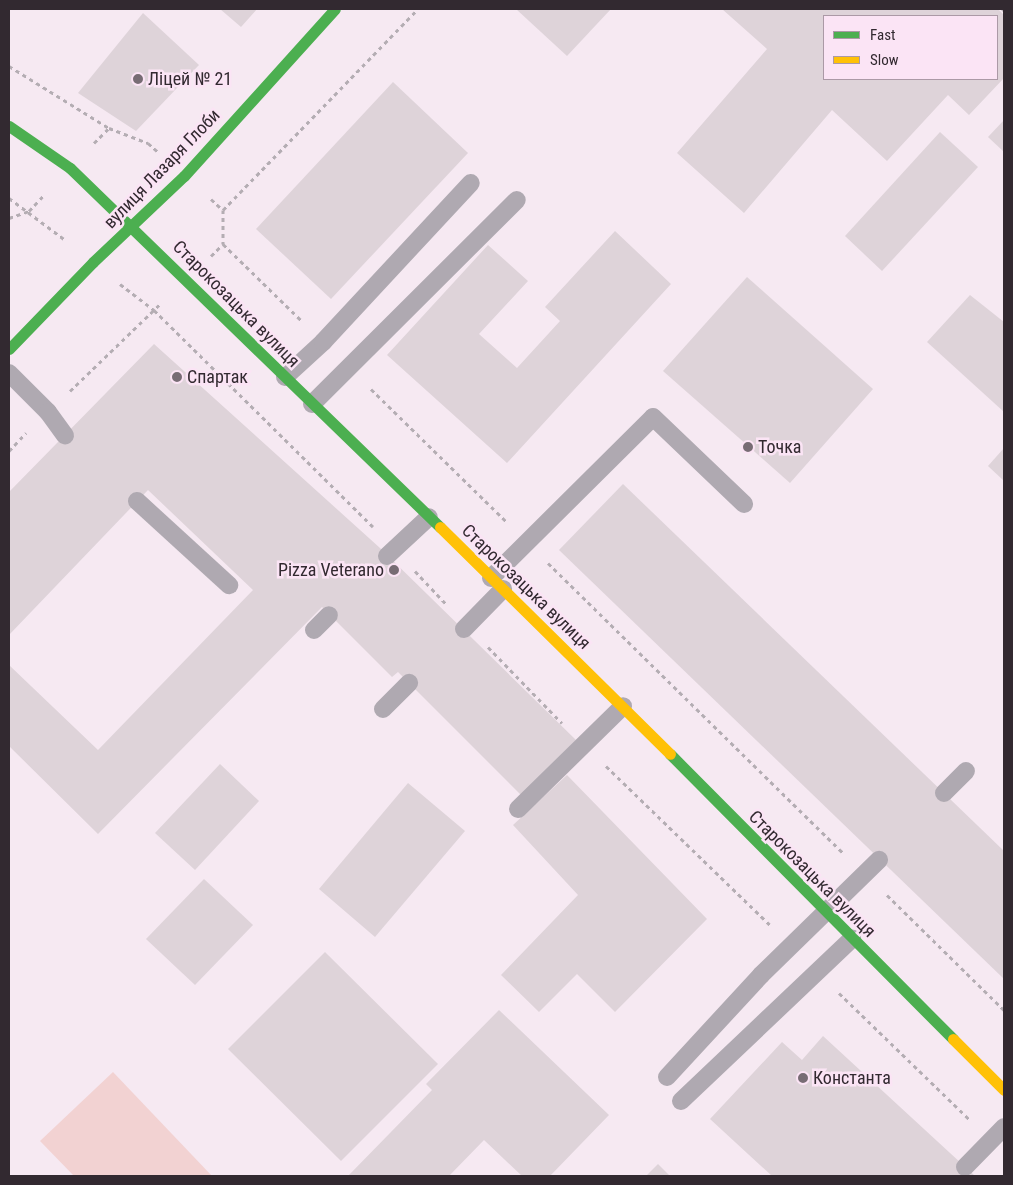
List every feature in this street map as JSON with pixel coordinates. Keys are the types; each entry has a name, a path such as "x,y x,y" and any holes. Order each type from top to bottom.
{"street":[{"name":"вулиця Лазаря Глоби","path":"9,349 93,262 184,176 335,9"},
{"name":"Старокозацька вулиця","path":"9,126 70,168 132,226 623,706 852,939 1004,1090"}],"lane":[{"path":"286,377 323,342 471,183"},
{"path":"312,404 517,200"},
{"path":"9,373 48,412 65,435"},
{"path":"465,627 497,583 653,417 744,504"},
{"path":"138,501 229,586"},
{"path":"391,553 429,517"},
{"path":"314,630 329,615"},
{"path":"383,709 409,683"},
{"path":"518,810 623,706"},
{"path":"944,793 966,771"},
{"path":"667,1077 791,946 879,860"},
{"path":"681,1101 852,939"},
{"path":"965,1167 1004,1127"}],"path":[{"path":"223,210 418,9"},
{"path":"9,218 29,211 70,168"},
{"path":"9,198 29,211 154,310 465,627 791,946"},
{"path":"9,450 223,244"},
{"path":"818,972 992,1140"}],"shaded area":[{"path":"113,1072 212,1176 74,1176 40,1141"}],"building":[{"path":"220,9 257,9 241,27"},
{"path":"516,9 611,9 567,56"},
{"path":"722,9 998,9 1004,15 1004,78 969,115 948,95 887,161 832,110 744,213 677,153 767,49"},
{"name":"Ліцей № 21","path":"143,13 199,65 136,131 78,93"},
{"path":"393,82 468,153 331,299 256,229"},
{"path":"1004,120 1004,152 988,137"},
{"path":"940,132 978,167 882,271 845,236"},
{"path":"615,231 671,284 507,463 387,355 488,245 528,281 479,334 517,368 560,321 545,307"},
{"path":"747,277 873,389 790,483 663,371"},
{"path":"970,295 1004,322 1004,412 927,342"},
{"path":"154,344 380,548 576,740 521,795 398,672 392,677 322,607 98,834 9,746 9,665 98,750 253,590 148,490 9,635 9,492"},
{"path":"1004,448 1004,481 988,466"},
{"path":"623,484 1004,851 1004,979 559,550"},
{"path":"220,764 259,801 195,870 155,833"},
{"path":"567,775 707,919 615,1012 577,974 539,1012 501,975 578,895 513,825"},
{"path":"408,783 465,831 375,937 319,889"},
{"path":"204,879 253,925 195,985 146,939"},
{"path":"325,952 438,1064 341,1161 228,1049"},
{"path":"499,1010 609,1115 550,1176 522,1176 484,1140 449,1176 348,1176 432,1090 426,1084"},
{"path":"823,1036 975,1176 772,1176 710,1119 782,1042 802,1060"},
{"path":"658,1164 670,1176 646,1176"}],"traffic: fast":[{"path":"9,349 93,262 184,176 335,9"},
{"path":"9,126 70,168 440,527"},
{"path":"670,754 953,1039"}],"traffic: slow":[{"path":"440,527 670,754"},
{"path":"953,1039 1004,1090"}],"place":[{"name":"Ліцей № 21","path":"138,79"},
{"name":"Спартак","path":"177,377"},
{"name":"Точка","path":"748,447"},
{"name":"Pizza Veterano","path":"394,570"},
{"name":"Константа","path":"803,1078"}]}
